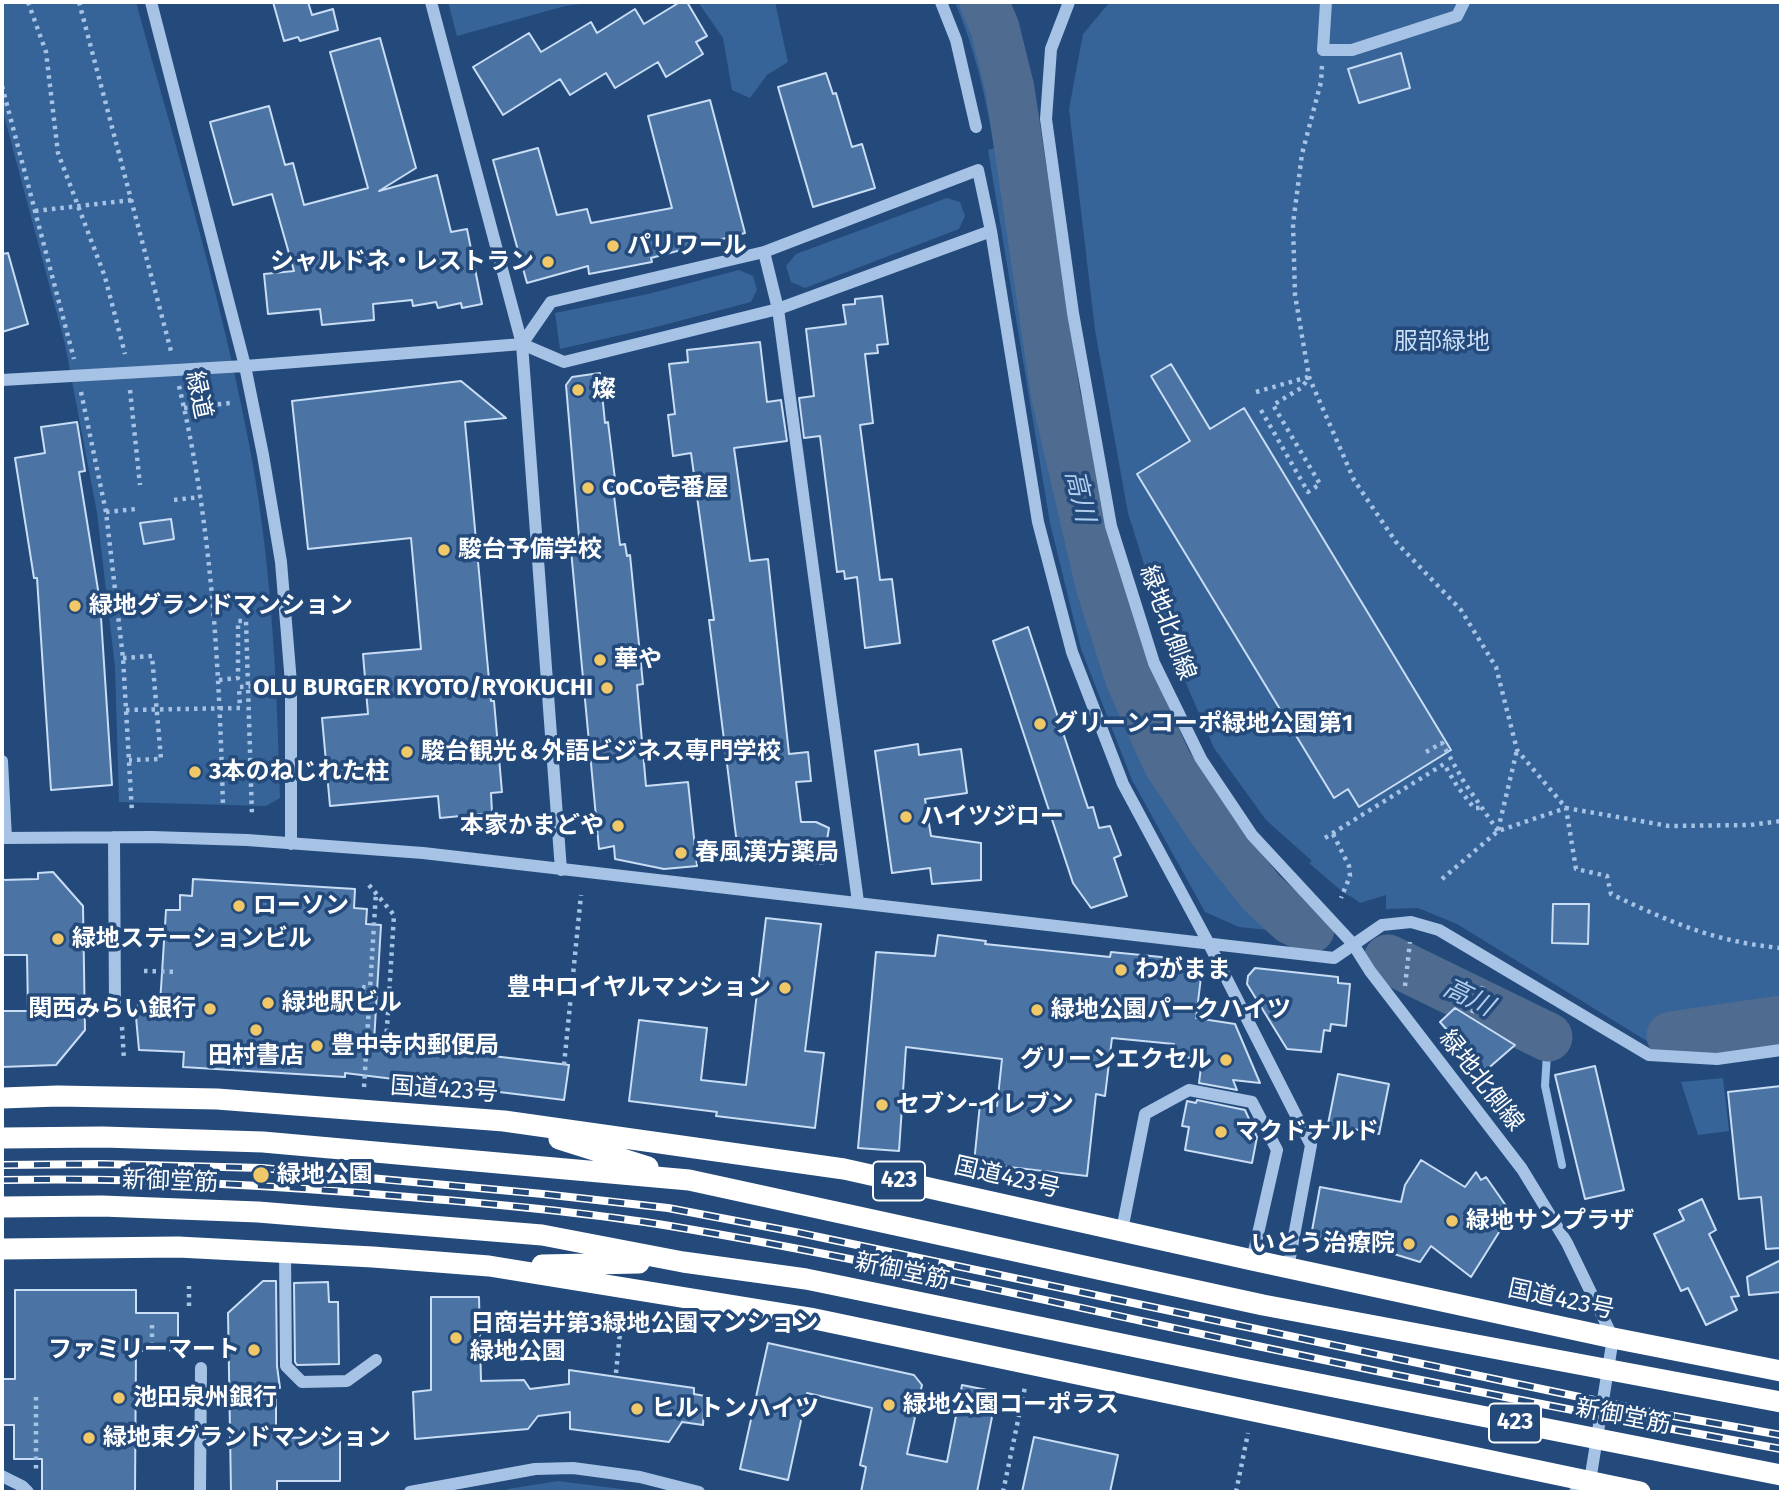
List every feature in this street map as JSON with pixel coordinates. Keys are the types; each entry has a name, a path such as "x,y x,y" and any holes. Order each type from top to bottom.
{"highway":[{"name":"国道423号","path":"2,1098 58,1096 217,1099 503,1121 844,1168 1288,1268 1781,1371"},
{"path":"503,1121 689,1180"},
{"name":"新御堂筋","path":"2,1138 103,1137 263,1142 689,1180 1263,1305 1781,1402"},
{"name":"新御堂筋","path":"2,1207 102,1206 219,1210 541,1235 683,1262 807,1279 1248,1370 1781,1475"},
{"name":"423","path":"2,1249 178,1247 373,1256 489,1266 810,1318 1582,1487 1640,1492"},
{"path":"489,1266 683,1262"}],"street":[{"path":"150,2 245,366 263,454 281,562 291,683 291,844"},
{"path":"431,2 522,344 561,870"},
{"path":"941,2 956,40 976,127"},
{"name":"緑地北側線","path":"1069,2 1051,49 1046,119 1073,313 1111,526 1154,663 1201,759 1252,835 1353,944 1370,971 1522,1169 1567,1243 1613,1338"},
{"path":"1326,2 1323,50 1352,50 1457,16 1464,2"},
{"path":"522,344 551,302 764,252 978,170 991,230 1038,522 1072,652 1123,784 1209,944 1311,1145 1288,1268"},
{"path":"2,380 245,366 522,344 564,362 779,309 991,230"},
{"path":"764,252 779,309 858,902"},
{"path":"2,761 4,838 247,840 424,853 1334,958 1382,925 1411,922 1439,930 1649,1055 1717,1059 1781,1050"},
{"path":"114,837 115,1007"},
{"path":"1122,1230 1145,1114 1189,1090 1252,1102 1277,1150 1252,1260"},
{"path":"285,1252 286,1366 302,1382 347,1381 376,1360"},
{"path":"1582,1487 1613,1338"},
{"path":"200,1492 201,1368"},
{"path":"410,1492 480,1486 535,1469 573,1468 640,1477 699,1492"},
{"path":"2,1476 28,1492"}],"path":[{"path":"28,2 46,52 58,153 105,277 127,362"},
{"name":"緑道","path":"79,2 172,354"},
{"path":"1323,50 1321,82 1302,154 1293,224 1295,295 1309,377 1354,480 1396,542 1461,610 1496,667 1517,750 1566,808 1576,869 1607,876 1611,894 1653,915 1703,934 1752,945 1781,948"},
{"path":"2,86 36,211 106,512 123,658 132,813"},
{"path":"36,211 132,200"},
{"path":"1256,392 1309,377"},
{"path":"1261,410 1308,492 1320,484 1273,405 1301,388 1309,377"},
{"name":"緑道","path":"178,381 212,579 219,680 223,806"},
{"path":"130,389 140,485"},
{"path":"184,408 230,403"},
{"path":"174,500 200,497"},
{"path":"106,512 136,509"},
{"path":"219,680 238,678 238,621 246,621 252,817"},
{"path":"123,658 152,656 161,759 129,760"},
{"path":"126,710 240,708 239,687 262,686"},
{"path":"1426,752 1442,743 1464,782 1498,831"},
{"path":"1498,831 1517,750"},
{"path":"1440,757 1474,808 1484,808"},
{"path":"1325,838 1444,764"},
{"path":"1442,879 1498,831 1566,808 1669,826 1750,825 1781,821"},
{"path":"1332,834 1349,866 1350,876 1341,898"},
{"path":"369,885 394,915 386,1043"},
{"path":"364,1091 376,892"},
{"path":"564,1065 581,895"},
{"path":"1405,986 1410,942"},
{"path":"144,971 178,972"},
{"path":"1472,1013 1485,982"},
{"path":"362,987 370,988"},
{"path":"122,1027 124,1060"},
{"path":"189,1286 189,1306"},
{"path":"616,1373 622,1306"},
{"path":"152,1325 152,1350"},
{"path":"1003,1492 1026,1384"},
{"path":"36,1397 36,1479"},
{"path":"1236,1492 1248,1433"}],"green space":[{"path":"2,2 136,2 214,287 241,402 259,502 272,628 280,798 266,806 119,802 115,667 97,513 65,344 2,108"},
{"path":"448,2 597,2 565,6 457,36"},
{"path":"698,2 775,2 788,62 767,75 750,98 732,90 723,38"},
{"path":"955,2 976,2 988,31 1003,91 1048,400 1091,592 1121,682 1159,765 1209,840 1256,899 1284,923 1277,931 1239,927 1205,912 1132,780 1081,649 1050,523 988,150 994,148 987,110 974,55"},
{"name":"服部緑地","path":"1110,2 1781,2 1781,1033 1710,1047 1650,1043 1457,924 1418,908 1386,909 1386,895 1360,903 1345,894 1309,863 1312,861 1266,820 1214,748 1169,644 1128,513 1095,330 1069,109 1083,34"},
{"path":"947,198 960,202 965,216 959,229 805,288 791,282 786,266 796,254"},
{"path":"739,270 753,276 757,290 751,302 560,349 555,313 648,294"},
{"path":"1723,1078 1729,1131 1698,1135 1681,1082"},
{"path":"558,1481 640,1492 505,1492 508,1489"}],"building":[{"path":"273,2 308,2 312,15 333,9 338,30 300,41 298,37 284,41"},
{"path":"680,2 687,2 707,36 696,42 703,54 666,77 658,62 615,88 606,73 570,95 560,79 503,115 473,67 529,33 541,52 591,22 597,33 635,9 644,24"},
{"path":"380,38 416,168 379,191 437,175 451,232 467,229 482,304 462,308 461,303 438,308 436,302 413,306 412,300 373,304 374,320 322,325 320,309 268,314 264,274 294,271 272,194 233,205 210,122 269,106 285,165 293,163 304,205 368,188 330,52"},
{"path":"1401,53 1410,88 1359,103 1348,69"},
{"path":"826,73 833,94 836,93 852,147 862,144 875,188 813,207 778,87"},
{"path":"710,100 745,233 651,258 652,262 589,274 588,266 527,283 493,160 538,148 557,215 587,209 591,223 672,208 648,116"},
{"path":"8,253 28,324 2,332 2,254"},
{"path":"882,296 888,344 877,345 878,353 865,354 873,423 860,425 880,580 892,579 900,643 865,648 857,577 845,579 844,571 837,572 820,436 804,438 799,398 814,396 806,329 846,324 843,305 855,304 855,299"},
{"path":"760,342 767,402 781,400 787,441 734,448 750,561 768,559 789,754 808,752 811,781 796,782 801,822 816,822 829,828 823,864 770,858 769,848 738,852 709,620 714,620 691,453 673,456 668,415 675,414 669,364 688,362 687,350"},
{"path":"1171,364 1210,429 1244,408 1451,750 1359,807 1348,789 1334,798 1137,474 1190,441 1151,376"},
{"path":"600,373 615,479 612,479 620,545 625,544 627,556 630,555 643,684 637,685 646,786 688,782 697,866 664,869 615,859 614,846 599,849 571,550 580,549 566,385 572,377"},
{"name":"駿台予備学校","path":"461,381 506,418 465,422 502,792 491,793 492,813 440,818 438,796 330,806 322,718 368,714 363,654 421,649 411,538 308,549 292,401"},
{"name":"緑地グランドマンション","path":"77,422 85,471 79,472 100,602 112,785 51,790 37,578 34,578 15,458 45,453 41,427"},
{"path":"171,519 174,539 144,544 140,523"},
{"name":"グリーンコーポ緑地公園第1","path":"1028,627 1088,808 1093,807 1099,828 1110,826 1121,855 1114,858 1127,896 1091,908 1073,883 993,641"},
{"name":"ハイツジロー","path":"918,744 919,755 961,749 967,793 925,799 931,836 981,843 981,880 932,884 930,868 892,873 875,751"},
{"name":"緑地ステーションビル","path":"53,872 83,906 85,1030 56,1065 2,1067 2,1011 28,1011 27,955 2,955 2,880 38,879 38,873"},
{"name":"緑地駅ビル","path":"193,879 355,889 354,908 367,909 366,924 381,925 374,1042 569,1065 564,1100 345,1073 345,1077 183,1067 184,1052 139,1050 135,1006 160,1004 166,910 180,910 180,895 192,896"},
{"path":"1553,904 1589,904 1588,944 1552,943"},
{"name":"豊中ロイヤルマンション","path":"766,918 821,924 805,1051 824,1053 815,1128 716,1116 717,1112 629,1101 639,1020 707,1028 701,1080 746,1085"},
{"path":"938,935 986,941 985,944 1110,957 1111,952 1181,959 1180,967 1202,969 1196,1018 1235,1024 1260,1083 1233,1080 1237,1090 1199,1083 1202,1059 1173,1056 1174,1044 1112,1038 1105,1096 1096,1094 1087,1176 974,1163 980,1104 997,1106 1002,1059 906,1047 899,1151 858,1148 876,952 935,956"},
{"path":"1255,968 1338,977 1338,983 1350,984 1346,1026 1331,1024 1330,1031 1324,1030 1321,1052 1287,1049 1247,984 1248,976"},
{"path":"1455,1008 1515,1045 1484,1072 1440,1022"},
{"path":"1595,1066 1624,1190 1585,1199 1555,1075"},
{"path":"1338,1074 1389,1084 1379,1134 1328,1124"},
{"path":"1781,1086 1781,1248 1766,1249 1761,1197 1739,1199 1728,1092"},
{"name":"マクドナルド","path":"1197,1100 1245,1110 1257,1137 1252,1163 1185,1150 1189,1127 1182,1126 1187,1101 1196,1103"},
{"name":"緑地サンプラザ","path":"1421,1160 1465,1187 1476,1172 1481,1180 1486,1177 1511,1213 1471,1277 1431,1246 1420,1262 1381,1250 1311,1236 1320,1187 1401,1202 1405,1185"},
{"path":"1702,1199 1716,1230 1709,1234 1739,1296 1731,1297 1737,1310 1706,1325 1688,1288 1681,1291 1654,1234 1684,1220 1679,1210"},
{"path":"1781,1260 1781,1292 1749,1295 1747,1277"},
{"path":"263,1281 276,1281 277,1366 280,1388 276,1388 276,1438 340,1437 340,1481 277,1481 277,1492 231,1492 228,1313"},
{"path":"328,1282 329,1302 338,1302 339,1364 297,1365 294,1283"},
{"name":"緑地東グランドマンション","path":"15,1290 136,1290 136,1313 178,1313 178,1350 136,1351 135,1492 42,1492 42,1459 14,1459 14,1425 2,1425 2,1379 15,1379"},
{"path":"431,1297 479,1297 481,1381 524,1380 530,1389 569,1384 569,1370 694,1388 694,1394 705,1396 703,1425 682,1422 669,1442 570,1429 570,1412 538,1416 528,1429 415,1439 413,1392 431,1390"},
{"path":"768,1343 914,1375 922,1385 907,1454 947,1462 962,1385 997,1392 977,1492 861,1492 866,1467 860,1465 872,1408 807,1393 788,1480 740,1469"},
{"path":"1034,1437 1118,1455 1110,1492 1022,1492"}],"waterway":[{"name":"高川","path":"984,2 995,28 1010,89 1056,397 1100,585 1130,679 1167,762 1215,834 1261,892 1291,920 1310,929"},
{"name":"高川","path":"1388,959 1548,1037"},
{"name":"高川","path":"1671,1036 1781,1020"},
{"path":"1548,1037 1545,1086 1562,1165"}],"railway":[{"path":"2,1165 102,1164 262,1168 668,1208 800,1233 1651,1412 1781,1435"},
{"path":"2,1180 155,1181 256,1186 507,1206 638,1221 888,1267 1381,1372 1781,1449"}],"place":[{"name":"パリワール","path":"613,246"},
{"name":"シャルドネ・レストラン","path":"548,262"},
{"name":"燦","path":"578,390"},
{"name":"CoCo壱番屋","path":"588,488"},
{"name":"駿台予備学校","path":"444,550"},
{"name":"緑地グランドマンション","path":"75,606"},
{"name":"華や","path":"600,660"},
{"name":"OLU BURGER KYOTO/RYOKUCHI","path":"607,688"},
{"name":"グリーンコーポ緑地公園第1","path":"1040,724"},
{"name":"駿台観光＆外語ビジネス専門学校","path":"407,752"},
{"name":"3本のねじれた柱","path":"195,772"},
{"name":"ハイツジロー","path":"906,817"},
{"name":"本家かまどや","path":"618,826"},
{"name":"春風漢方薬局","path":"681,853"},
{"name":"ローソン","path":"239,906"},
{"name":"緑地ステーションビル","path":"58,939"},
{"name":"わがまま","path":"1121,970"},
{"name":"豊中ロイヤルマンション","path":"785,988"},
{"name":"緑地駅ビル","path":"268,1003"},
{"name":"関西みらい銀行","path":"210,1009"},
{"name":"緑地公園パークハイツ","path":"1037,1010"},
{"name":"田村書店","path":"256,1030"},
{"name":"豊中寺内郵便局","path":"317,1046"},
{"name":"グリーンエクセル","path":"1226,1060"},
{"name":"セブン-イレブン","path":"882,1105"},
{"name":"マクドナルド","path":"1221,1132"},
{"name":"緑地公園","path":"261,1175"},
{"name":"緑地サンプラザ","path":"1452,1221"},
{"name":"いとう治療院","path":"1409,1244"},
{"name":"日商岩井第3緑地公園マンション 緑地公園","path":"456,1338"},
{"name":"ファミリーマート","path":"254,1350"},
{"name":"池田泉州銀行","path":"119,1398"},
{"name":"緑地公園コーポラス","path":"889,1405"},
{"name":"ヒルトンハイツ","path":"637,1409"},
{"name":"緑地東グランドマンション","path":"89,1438"}]}
